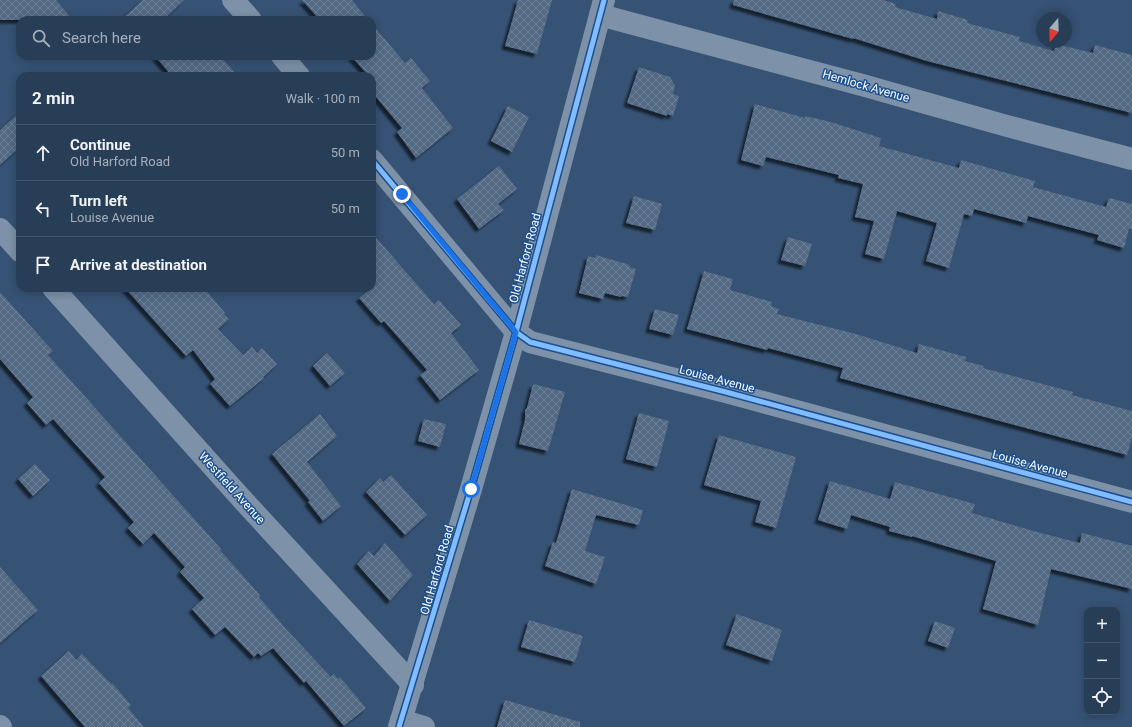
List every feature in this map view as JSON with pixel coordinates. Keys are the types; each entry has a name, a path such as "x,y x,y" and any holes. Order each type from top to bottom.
{"street":[{"path":"233,0 247,16"},
{"name":"Hemlock Avenue","path":"602,7 1007,126 1132,159"},
{"name":"Old Harford Road","path":"400,723 413,685 516,332 602,7"},
{"path":"285,60 296,72"},
{"name":"Louise Avenue","path":"376,165 516,332 530,342 734,394 1132,502"},
{"path":"0,229 16,247"},
{"name":"Westfield Avenue","path":"57,292 236,492 413,685"},
{"path":"400,723 424,727"}],"building":[{"path":"0,0 56,0 70,16 16,16 16,20 0,20"},
{"path":"143,0 184,0 167,16 125,16"},
{"path":"302,0 352,0 365,16 316,16"},
{"path":"518,0 552,0 537,54 505,46"},
{"path":"734,0 884,0 896,4 895,7 937,19 938,11 968,20 967,23 1020,37 1019,41 1036,46 1036,48 1044,48 1054,51 1055,48 1072,48 1093,53 1095,45 1132,55 1132,113 927,61 853,38 733,5"},
{"path":"376,29 405,63 411,58 430,81 422,88 453,128 416,158 397,132 402,128 376,97 376,72 365,72 355,60 376,60"},
{"path":"158,60 224,60 234,72 169,72"},
{"path":"639,67 670,77 675,86 673,94 679,96 673,116 667,114 667,116 627,103"},
{"path":"755,104 805,118 805,116 831,122 881,138 879,146 959,168 961,160 1035,181 1033,187 1106,207 1109,198 1132,204 1132,229 1129,229 1124,248 1097,240 1099,235 1028,216 1026,223 974,209 972,216 964,214 949,268 926,261 937,223 897,211 884,259 865,254 874,221 855,217 863,184 838,178 839,175 766,157 763,166 741,160"},
{"path":"508,106 529,117 512,152 491,141"},
{"path":"16,116 16,151 0,165 0,130"},
{"path":"499,166 517,189 498,204 504,210 479,229 457,199"},
{"path":"634,196 662,204 655,230 626,223"},
{"path":"788,237 812,244 805,266 781,260"},
{"path":"376,238 434,304 439,300 461,325 451,333 479,370 440,400 420,375 427,370 384,321 381,323 359,298 367,292 376,292"},
{"path":"596,255 630,265 629,267 636,269 628,297 605,293 603,299 579,293 588,256 595,258"},
{"path":"704,271 733,279 730,290 772,302 771,306 779,309 777,314 856,334 917,353 919,344 966,357 965,361 984,366 983,368 1073,392 1072,395 1132,411 1132,437 1127,455 840,378 843,368 768,348 767,350 687,329"},
{"path":"0,292 53,351 48,355 221,549 220,550 260,595 259,597 287,630 331,677 334,674 338,679 340,677 366,708 344,726 306,681 304,683 273,648 261,656 258,653 254,657 225,627 215,635 192,609 204,598 180,572 185,567 154,533 143,544 128,528 134,522 99,483 105,477 53,419 46,425 27,403 33,397 0,359"},
{"path":"129,292 207,292 229,319 218,329 243,355 252,347 257,353 262,348 277,364 263,377 264,378 230,406 210,384 215,379 193,350 186,356"},
{"path":"655,309 679,315 673,335 649,329"},
{"path":"327,353 345,373 330,386 313,366"},
{"path":"533,384 565,392 548,451 519,444 525,420 525,410 527,408"},
{"path":"639,413 669,421 657,467 626,459"},
{"path":"320,414 337,436 307,462 341,506 323,521 308,502 310,501 272,454"},
{"path":"424,419 446,424 440,447 418,441"},
{"path":"719,435 796,457 776,528 755,522 761,501 704,485"},
{"path":"35,464 50,480 33,496 18,479"},
{"path":"391,475 427,515 405,535 366,492 380,478 383,482"},
{"path":"830,481 890,499 895,482 975,504 972,513 1037,532 1080,543 1082,533 1132,546 1132,589 1051,569 1038,625 983,609 996,561 912,536 889,531 890,527 851,515 847,529 818,520"},
{"path":"572,489 643,510 639,525 596,515 585,551 605,557 596,584 545,566 553,542 556,543"},
{"path":"385,543 413,575 390,601 357,564 369,551 374,556"},
{"path":"0,567 38,610 0,643"},
{"path":"737,614 782,630 772,661 726,645"},
{"path":"529,620 583,636 575,662 521,647"},
{"path":"935,621 955,628 948,648 928,641"},
{"path":"69,651 76,660 82,654 111,684 112,683 131,705 128,708 144,727 85,727 41,676"},
{"path":"505,700 580,722 580,727 497,727"}],"cycle path":[{"path":"399,727 471,489 516,332 604,0"},
{"path":"376,165 516,332 530,342 726,392 1132,502"}],"route":[{"path":"402,194 516,332 471,489"}]}
